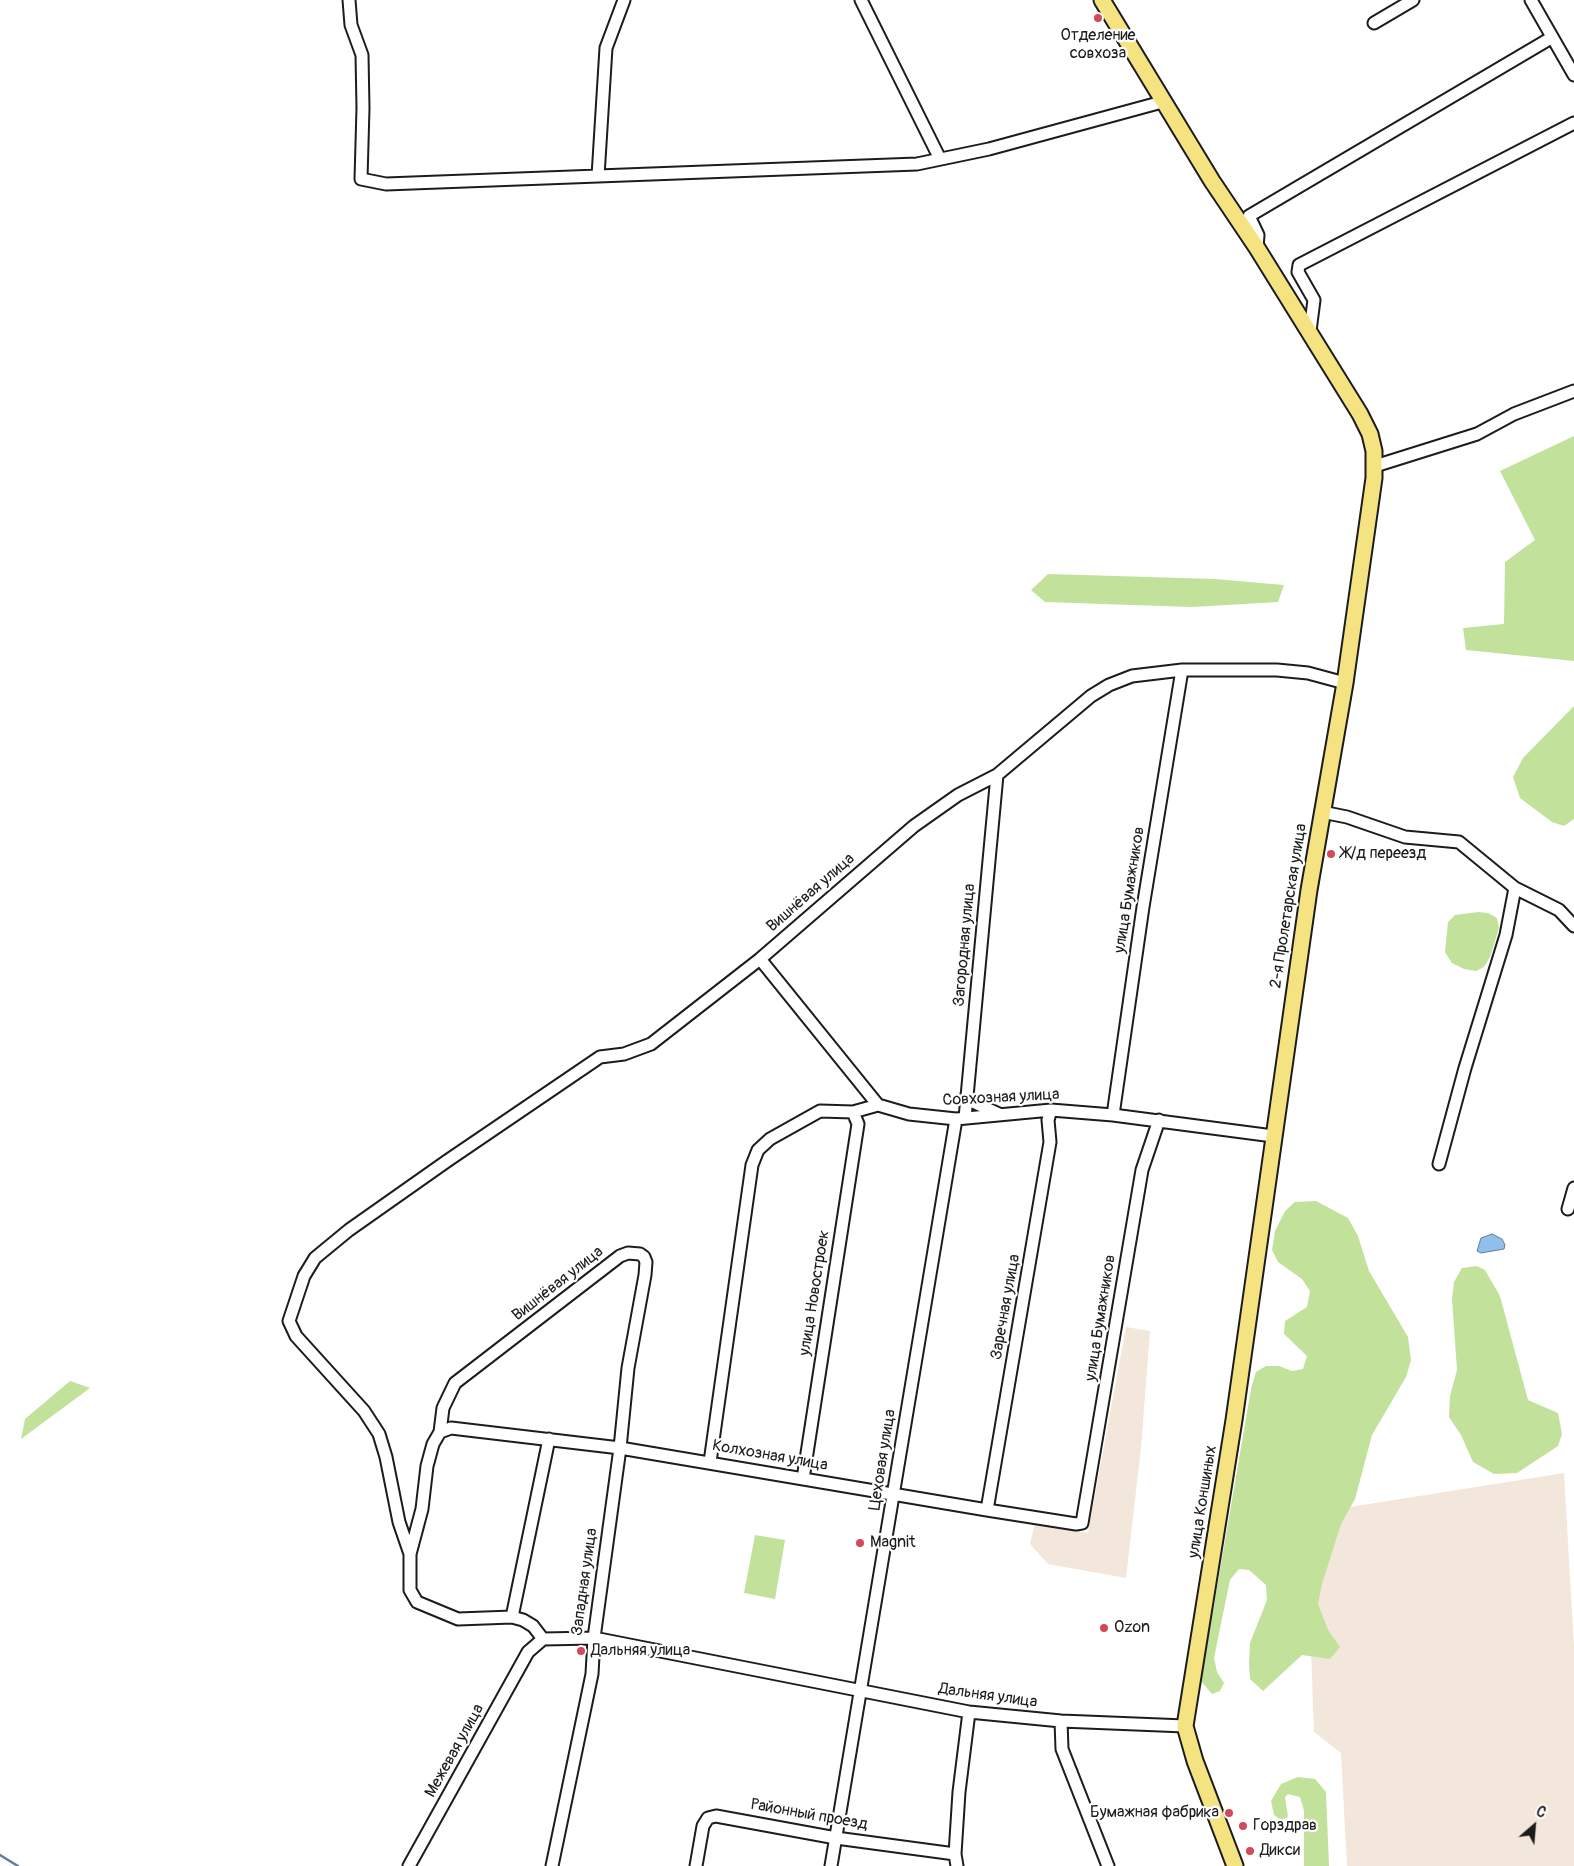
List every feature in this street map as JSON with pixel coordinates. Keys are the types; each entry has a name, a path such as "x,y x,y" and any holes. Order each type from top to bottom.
{"main road":[{"path":"1102,0 1162,102"},
{"name":"2-я Пролетарская улица","path":"1162,102 1310,331 1370,434 1375,466 1345,683 1322,812 1273,1136"},
{"name":"улица Коншиных","path":"1235,1866 1195,1761 1185,1726 1234,1420 1273,1136"}],"street":[{"path":"349,0 351,24 362,55 364,108 361,179 386,184 917,164 989,149 1162,102"},
{"path":"598,176 606,48 624,0"},
{"path":"861,0 940,159"},
{"path":"1374,23 1414,0"},
{"path":"1532,0 1551,38 1574,75"},
{"path":"1257,248 1258,235 1249,216 1551,38"},
{"path":"1310,331 1314,300 1298,272 1299,265 1574,123"},
{"path":"1375,466 1477,434 1514,414 1574,391"},
{"name":"Вишнёвая улица","path":"410,1554 399,1522 386,1457 379,1434 364,1412 296,1336 290,1321 304,1276 315,1258 349,1230 600,1057 624,1054 651,1044 760,959 914,826 958,795 997,775 1091,696 1109,685 1132,676 1182,670 1277,670 1308,673 1345,683"},
{"name":"улица Бумажников","path":"1113,1115 1150,860 1182,670"},
{"name":"Загородная улица","path":"960,1118 967,1094 997,775"},
{"path":"1322,812 1355,819 1405,837 1459,842 1515,888 1559,910 1574,926"},
{"path":"1439,1164 1465,1068 1506,935 1515,888"},
{"path":"710,1462 752,1165 758,1150 770,1139 820,1111 853,1112 878,1105 760,959"},
{"path":"967,1094 973,1102 1001,1115"},
{"name":"Совхозная улица","path":"878,1105 909,1114 960,1118 1051,1110 1159,1120 1273,1136"},
{"name":"Заречная улица","path":"987,1510 1050,1142 1048,1120 1051,1110"},
{"name":"улица Новостроек","path":"804,1479 858,1124 853,1112"},
{"name":"Цеховая улица","path":"831,1866 859,1691 960,1118"},
{"name":"улица Бумажников","path":"1082,1523 1142,1170 1159,1120"},
{"path":"1568,1209 1574,1188"},
{"name":"Вишнёвая улица","path":"445,1430 443,1408 455,1383 620,1256 628,1253 640,1254 646,1262 646,1275 628,1368 620,1448"},
{"path":"445,1430 433,1444 427,1466 422,1509 410,1554 410,1590 417,1602 458,1619 512,1617 523,1620 533,1626 543,1639"},
{"name":"Колхозная улица","path":"445,1430 549,1439 620,1448 894,1495 1076,1524 1082,1523"},
{"path":"512,1617 549,1439"},
{"name":"Западная улица","path":"552,1866 592,1674 594,1638 620,1448"},
{"name":"Дальняя улица","path":"543,1639 594,1638 968,1712 1061,1721 1185,1726"},
{"name":"Межевая улица","path":"409,1866 528,1652 543,1639"},
{"path":"956,1866 958,1792 968,1712"},
{"path":"1061,1721 1062,1749 1108,1866"},
{"name":"Районный проезд","path":"696,1866 703,1826 708,1818 716,1816 836,1838 955,1854"}],"shaded area":[{"path":"1126,1327 1150,1331 1141,1448 1126,1578 1048,1564 1030,1544 1035,1523 1088,1533"},
{"path":"1564,1473 1574,1647 1574,1866 1347,1866 1341,1753 1314,1732 1306,1514"}],"green space":[{"path":"1574,436 1574,661 1466,650 1463,628 1504,624 1505,562 1535,540 1500,471"},
{"path":"1048,574 1215,579 1284,585 1278,602 1192,607 1045,602 1031,590"},
{"path":"1574,706 1574,819 1564,826 1552,822 1520,798 1513,777 1523,758"},
{"path":"1478,912 1488,913 1497,918 1499,928 1490,957 1484,967 1476,971 1464,969 1452,963 1445,952 1448,922 1455,915"},
{"path":"1316,1201 1348,1218 1358,1236 1369,1271 1408,1337 1411,1360 1406,1377 1372,1435 1355,1499 1341,1524 1322,1584 1318,1604 1328,1630 1340,1647 1330,1659 1302,1655 1263,1691 1250,1679 1249,1664 1250,1643 1267,1600 1266,1585 1249,1570 1239,1569 1230,1580 1214,1658 1217,1672 1224,1683 1220,1691 1212,1694 1201,1681 1251,1389 1256,1372 1266,1366 1279,1366 1292,1371 1303,1369 1307,1356 1284,1334 1285,1321 1307,1307 1310,1291 1302,1279 1278,1262 1272,1250 1275,1231 1285,1211 1295,1202"},
{"path":"1477,1266 1485,1270 1500,1296 1528,1400 1558,1413 1562,1434 1558,1446 1517,1473 1494,1474 1473,1462 1461,1435 1449,1417 1450,1396 1457,1370 1452,1299 1454,1282 1462,1268"},
{"path":"70,1381 90,1388 21,1439 25,1419"},
{"path":"755,1535 785,1540 775,1599 744,1593"},
{"path":"1298,1777 1315,1779 1326,1792 1329,1866 1304,1866 1304,1811 1300,1797 1288,1794 1285,1797 1288,1817 1281,1820 1274,1815 1271,1801 1281,1784"}],"water":[{"path":"1492,1234 1502,1239 1505,1245 1504,1249 1481,1253 1477,1251 1481,1238"}],"waterway":[{"path":"0,1855 18,1866"}],"place":[{"name":"Отделение совхоза","path":"1098,18"},
{"name":"Ж/д переезд","path":"1331,854"},
{"name":"Magnit","path":"860,1543"},
{"name":"Ozon","path":"1104,1628"},
{"name":"Дальняя улица","path":"581,1651"},
{"name":"Бумажная фабрика","path":"1229,1813"},
{"name":"Горздрав","path":"1243,1826"},
{"name":"Дикси","path":"1250,1851"}]}
